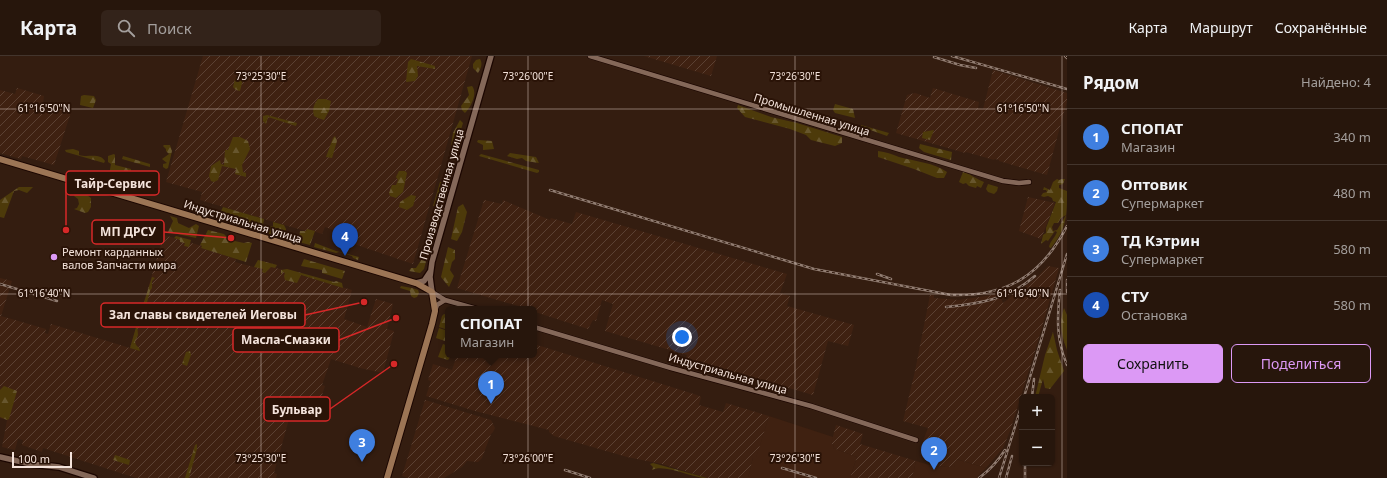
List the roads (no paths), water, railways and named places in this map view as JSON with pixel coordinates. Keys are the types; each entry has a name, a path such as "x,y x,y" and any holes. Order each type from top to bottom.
{"main road":[{"name":"Индустриальная улица","path":"0,159 416,283 432,292"},
{"name":"Производственная улица","path":"387,478 435,311 432,292"}],"street":[{"name":"Производственная улица","path":"432,292 431,270 491,56"},
{"name":"Промышленная улица","path":"590,56 1003,181 1020,183 1029,182"},
{"path":"416,283 424,281 431,270"},
{"name":"Индустриальная улица","path":"432,292 446,300 467,306"},
{"path":"435,311 437,305 446,300"},
{"name":"Индустриальная улица","path":"537,328 671,368 810,406 916,440"},
{"path":"0,457 31,464 59,467 94,478"}],"railway":[{"path":"952,56 1067,89"},
{"path":"934,57 976,68"},
{"path":"550,190 814,269 951,295 971,295 989,292 1006,287 1021,280 1046,258 1067,226"},
{"path":"1025,394 1067,254"},
{"path":"877,274 891,279"},
{"path":"946,307 993,299 1015,290 1035,276"},
{"path":"1067,280 1067,292"},
{"path":"0,284 57,301"},
{"path":"1060,290 1058,328 1063,355 1067,365"},
{"path":"1032,394 1034,379"},
{"path":"999,478 1019,414"},
{"path":"979,478 994,465 1005,450"},
{"path":"1006,478 1012,456"},
{"path":"1025,466 1025,478"},
{"path":"782,468 816,478"},
{"path":"565,470 590,478"}],"place":[{"name":"Тайр-Сервис","path":"66,230"},
{"name":"МП ДРСУ","path":"231,238"},
{"name":"СТУ","path":"345,256"},
{"name":"Ремонт карданных валов Запчасти мира","path":"54,257"},
{"name":"Зал славы свидетелей Иеговы","path":"364,302"},
{"name":"Масла-Смазки","path":"396,318"},
{"name":"Бульвар","path":"394,364"},
{"name":"СПОПАТ","path":"491,404"},
{"name":"ТД Кэтрин","path":"362,462"},
{"name":"Оптовик","path":"934,470"}]}
